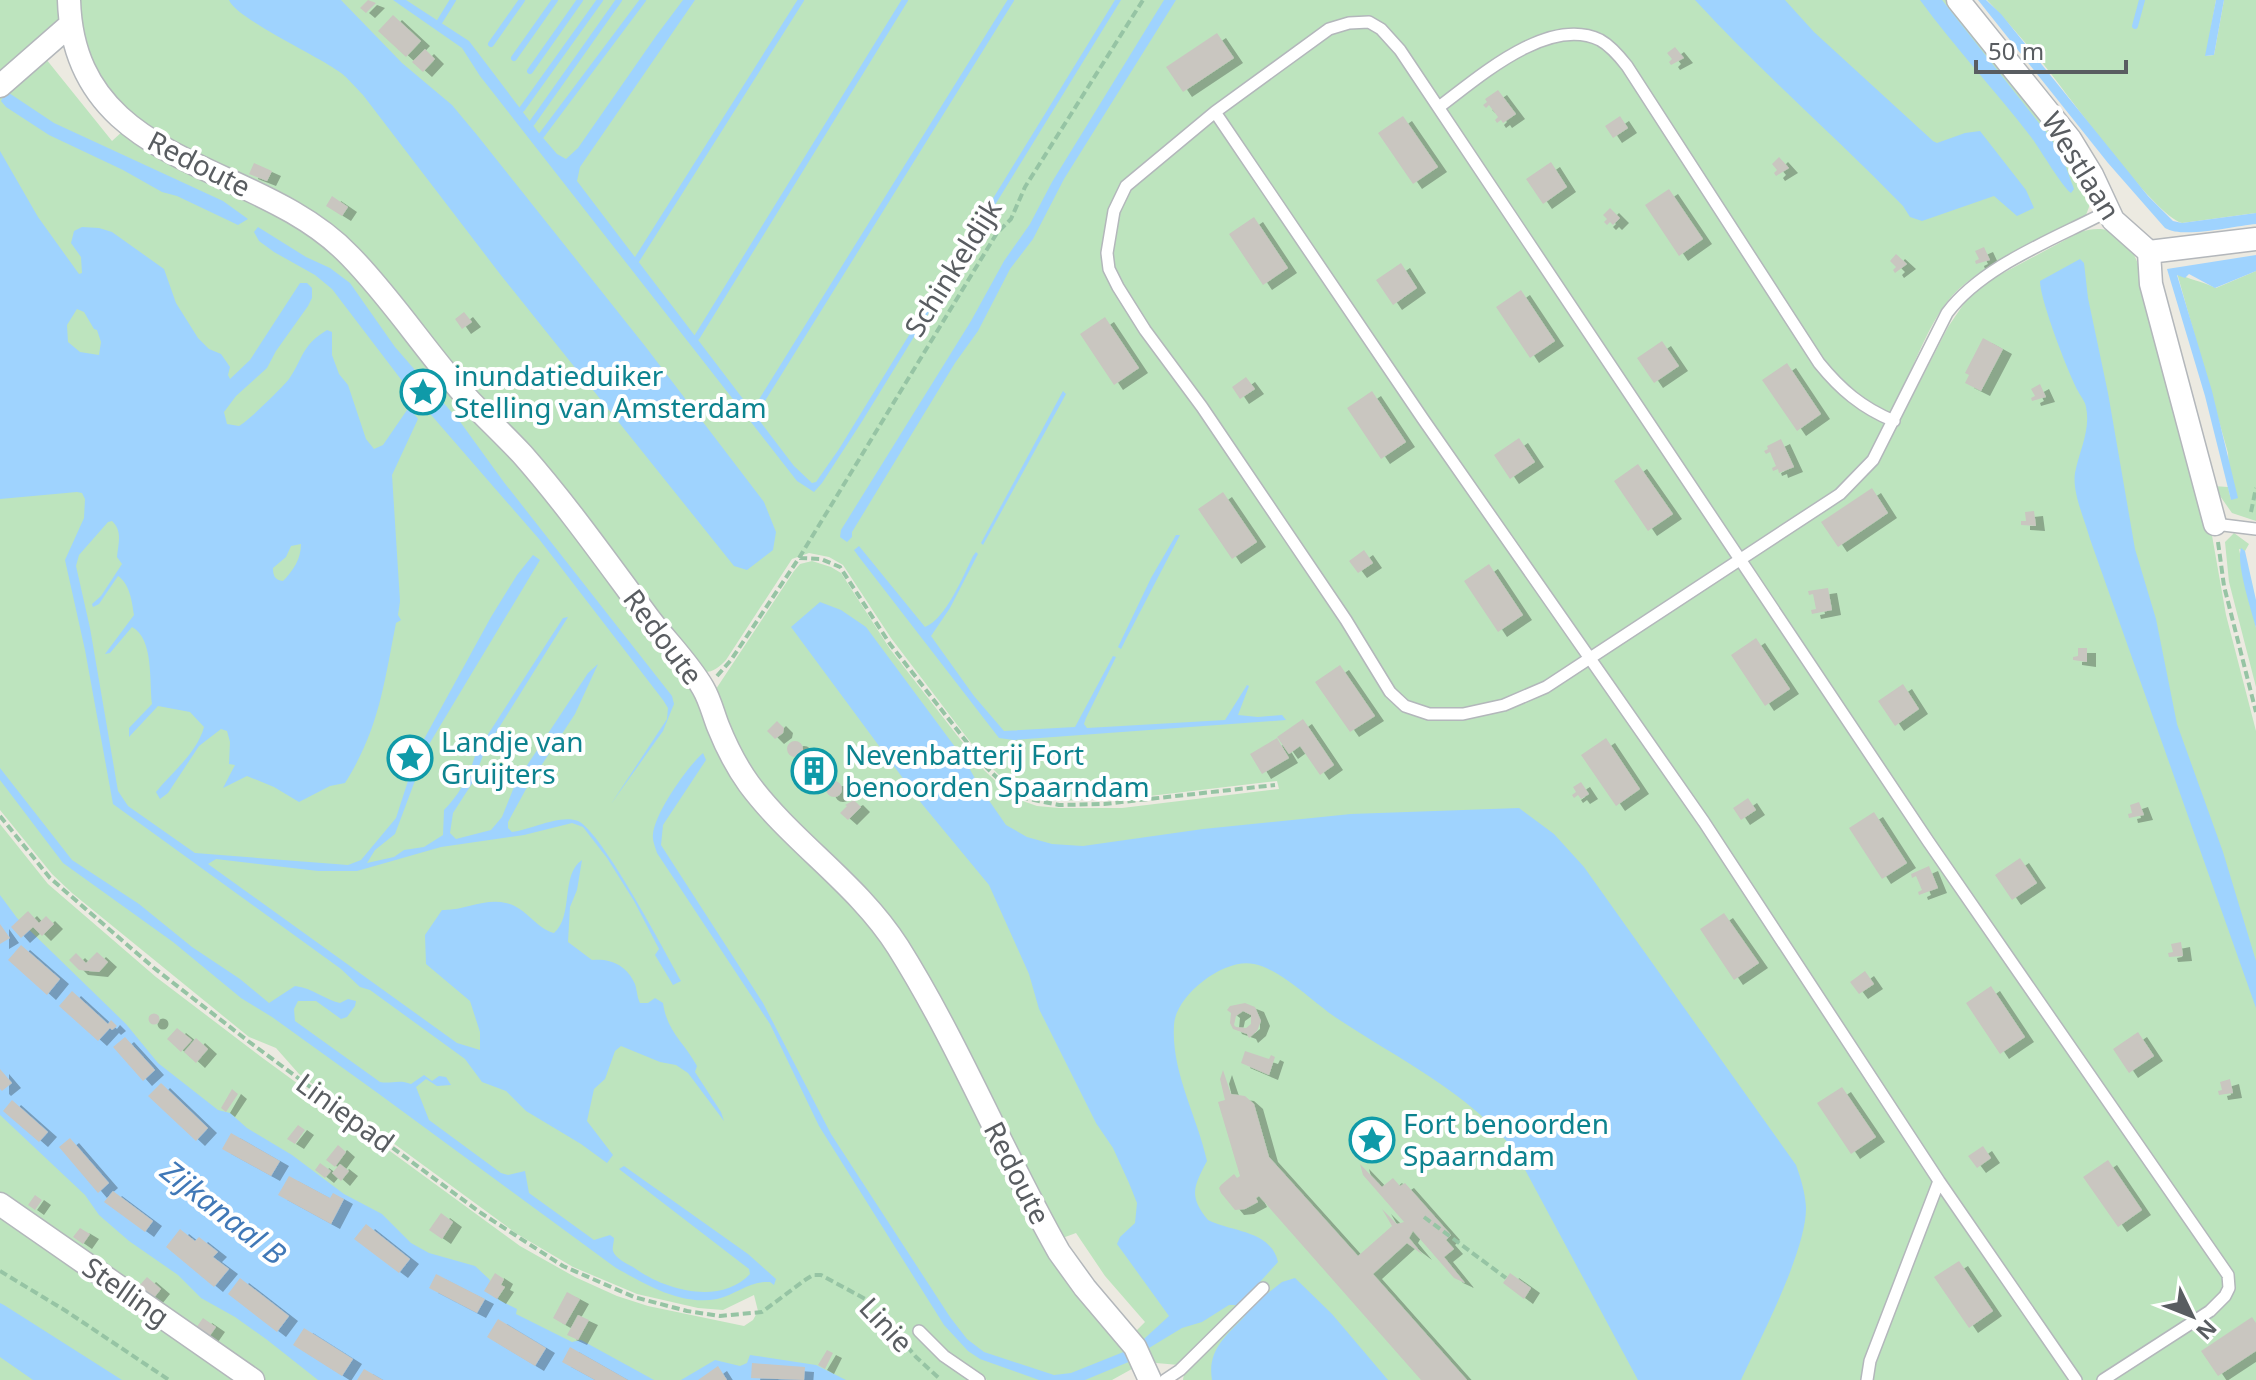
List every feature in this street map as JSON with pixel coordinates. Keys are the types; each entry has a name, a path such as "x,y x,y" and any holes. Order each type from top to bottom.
{"street":[{"name":"Redoute","path":"69,0 71,24 82,63 109,107 162,149 261,195 324,232 351,256 452,380 553,492 703,688 728,748 748,783 865,904 896,945 1059,1252 1135,1347 1150,1380"},
{"name":"Westlaan","path":"1958,0 2070,139 2120,229 2149,252"},
{"path":"0,86 71,24"},
{"path":"2215,524 2151,284 2149,252 2256,239"},
{"name":"Stelling","path":"0,1204 253,1380"}],"lane":[{"path":"2103,1380 2210,1311 2229,1288 2228,1275 1928,841 1741,560 1439,107 1400,50 1381,29 1369,22 1349,23 1329,29 1215,112 1126,186 1114,211 1107,253 1109,269 1145,330 1202,407 1346,620 1390,692 1405,706 1429,714 1463,714 1504,705 1546,687 1590,660 1741,560 1840,494 1873,460 1947,313 1959,298 1972,286 2011,262 2108,211"},
{"path":"1439,107 1515,53 1542,39 1585,35 1602,41 1627,66 1819,363 1836,384 1859,403 1894,421"},
{"path":"1215,112 1414,407 1704,822 1939,1181 2076,1380"},
{"path":"2215,524 2252,529"},
{"path":"1867,1380 1870,1361 1939,1181"},
{"path":"1165,1380 1180,1370 1263,1288"},
{"name":"Linie","path":"919,1331 944,1356 979,1380"}],"path":[{"name":"Schinkeldijk","path":"703,688 731,660 799,558 997,233 1011,219 1025,187 1143,0"},
{"path":"2252,529 2256,488"},
{"path":"2215,524 2224,586 2256,712"},
{"path":"799,558 821,559 840,567 890,644 987,768 1011,791 1024,798 1059,805 1104,804 1275,785"},
{"name":"Liniepad","path":"0,816 50,878 154,968 248,1041 524,1243 578,1274 652,1303 720,1316 743,1312"},
{"path":"1424,1217 1506,1278"},
{"path":"0,1271 169,1380"},
{"name":"Linie","path":"743,1312 762,1312 805,1280 821,1275 869,1301 916,1357 941,1380"}],"green space":[{"path":"0,0 64,0 49,33 0,74"},
{"path":"74,0 1951,0 2063,140 2092,199 2086,215 2079,220 1990,266 1958,290 1933,323 1899,396 1910,401 1948,327 1967,299 1994,278 2080,232 2100,229 2123,239 2138,264 2180,403 2210,524 2226,615 2256,731 2256,1380 1183,1380 1184,1373 1179,1365 1156,1363 1132,1335 1145,1322 1105,1276 1076,1233 1057,1240 912,961 766,795 720,711 716,689 794,571 800,564 812,561 841,573 890,649 984,770 1020,800 1037,806 1059,808 1122,808 1279,789 1277,781 1133,798 1057,801 1024,793 1005,781 984,760 891,638 843,565 829,557 809,553 792,559 726,660 713,670 702,672 354,251 160,141 94,77"},
{"path":"1987,0 2216,0 2206,56 2214,55 2224,0 2256,0 2256,213 2182,223 2169,215 2131,176 2040,60"},
{"path":"46,59 112,141 124,130 319,233 520,460 695,688 723,749 874,921 1002,1152 1139,1365 1112,1380 987,1380 975,1374 971,1380 262,1380 0,1197 0,824 48,884 156,977 520,1246 575,1277 648,1306 744,1326 753,1320 758,1311 754,1295 723,1310 698,1308 637,1294 573,1267 517,1234 299,1074 276,1048 249,1037 72,893 52,874 0,810 0,92"},
{"path":"2256,271 2256,521 2232,513 2213,486 2228,487 2231,500 2228,453 2177,273 2216,288"},
{"path":"2234,533 2249,544 2245,551 2239,549 2256,628 2256,687 2229,582 2225,542"},
{"path":"0,1211 244,1380 0,1380"}],"water":[{"path":"229,0 341,0 402,63 452,105 645,346 764,502 776,532 773,550 747,570 734,566 500,274 363,95 339,71 260,26"},
{"path":"393,0 406,0 469,41 538,132 557,154 566,159 578,148 683,0 695,0 580,167 577,181 794,466 812,483 816,482 839,449 1115,0 1121,0 861,423 814,492 797,481 480,76 462,48"},
{"path":"1164,0 1176,0 1064,179 1033,239 1010,269 978,331 955,363 847,542 840,537 841,530"},
{"path":"1695,0 1785,0 1814,32 1933,141 1937,143 1980,131 2026,190 2034,208 2017,216 1994,196 1922,221 1910,217 1903,206"},
{"path":"1920,0 1942,0 2050,137 2063,159 2074,189 2071,193 2031,137"},
{"path":"1978,0 1986,0 2001,14 2148,196 2173,221 2182,223 2256,213 2256,224 2196,232 2165,228 2108,163"},
{"path":"2216,0 2224,0 2214,55 2205,56"},
{"path":"9,93 54,123 223,201 248,219 238,225 162,192 49,135 6,107 1,101"},
{"path":"0,151 38,217 79,274 82,273 81,257 71,243 74,231 82,227 112,232 164,269 176,303 198,338 209,349 221,354 230,367 230,379 250,360 300,283 307,283 312,288 308,306 267,368 236,396 224,412 227,424 239,426 243,423 285,383 308,347 327,330 332,332 332,355 339,374 348,385 366,439 374,449 383,445 407,410 418,419 392,475 400,601 398,615 401,620 396,623 384,686 366,744 345,783 330,786 299,802 247,776 223,788 235,765 229,764 230,742 227,731 221,729 199,746 168,793 160,799 156,792 190,754 204,727 190,712 158,706 129,737 129,728 152,704 147,651 139,633 132,627 110,653 105,654 134,615 128,588 122,579 118,576 99,604 93,607 92,604 122,564 117,557 118,529 112,521 79,555 76,566 118,791 128,806 195,853 348,865 361,860 396,818 418,750 491,617 533,555 540,560 428,746 395,834 375,850 367,863 394,857 404,850 424,847 443,835 444,810 464,783 476,753 563,618 568,617 485,750 473,782 453,813 450,833 456,839 491,830 502,817 516,782 588,673 598,664 575,714 526,789 508,822 508,828 512,832 571,819 589,830 632,894 681,981 673,985 655,955 659,949 607,858 583,827 572,823 524,835 441,847 357,871 318,871 216,859 208,864 457,1043 480,1050 480,1032 470,1001 426,964 425,935 442,910 498,902 513,905 554,933 564,917 571,875 582,860 577,890 570,907 568,942 592,960 605,960 623,968 632,977 640,1003 648,1003 655,998 663,1003 672,1029 697,1066 695,1072 724,1121 688,1073 676,1065 621,1046 615,1051 605,1079 594,1089 587,1121 613,1155 607,1163 526,1111 506,1091 482,1082 465,1059 370,990 360,987 341,969 113,804 65,560 84,518 85,499 82,493 77,492 0,499","holes":["77,309 84,312 97,330 101,342 99,355 80,352 68,342 67,325","301,544 300,555 293,569 283,581 276,579 273,568 286,557 291,546"]},
{"path":"258,227 330,268 350,283 395,347 461,423 672,696 674,704 663,731 611,804 667,719 668,708 539,539 406,386 332,289 259,241 254,232"},
{"path":"2256,255 2256,271 2215,288 2189,274 2185,278 2177,275 2212,391 2238,498 2231,500 2205,396 2167,269"},
{"path":"2080,259 2084,263 2135,549 2156,619 2177,724 2223,852 2256,961 2256,1008 2077,498 2075,473 2086,432 2086,407 2055,336 2040,281"},
{"path":"1063,391 1066,394 983,545 981,543"},
{"path":"1176,535 1180,535 1121,649 1118,647 1151,578"},
{"path":"859,546 925,627 947,606 973,556 976,552 978,554 950,608 931,636 974,696 1004,731 1075,727 1113,656 1116,657 1086,718 1084,724 1087,728 1225,720 1247,685 1238,715 1282,715 1286,720 1014,740 999,738 859,557 854,550"},
{"path":"2241,548 2245,551 2256,600 2256,628 2242,575"},
{"path":"820,602 841,610 866,627 964,759 1006,825 1027,837 1052,844 1083,846 1203,829 1351,814 1519,808 1554,834 1584,867 1798,1170 1806,1207 1799,1246 1781,1294 1741,1380 1638,1380 1515,1151 1497,1130 1454,1093 1335,1017 1275,972 1242,963 1229,966 1203,981 1176,1014 1176,1060 1207,1161 1196,1184 1195,1197 1208,1220 1259,1238 1274,1252 1278,1262 1259,1283 1268,1293 1282,1282 1295,1278 1332,1314 1388,1380 1212,1380 1215,1352 1245,1316 1235,1305 1229,1305 1202,1322 1182,1328 1149,1348 1144,1339 1169,1316 1117,1244 1135,1223 1137,1203 1129,1183 1039,1009 1029,974 989,885 922,804 791,627"},
{"path":"703,753 706,760 663,825 661,845 763,1003 831,1134 950,1317 967,1339 984,1352 1054,1375 1071,1373 1126,1351 1131,1361 1085,1380 1039,1380 980,1359 968,1351 944,1325 819,1126 770,1024 657,853 653,836 659,814 681,779"},
{"path":"0,768 72,860 139,904 269,1003 295,986 340,1003 348,999 356,1001 347,1017 341,1019 316,1001 298,1001 294,1009 295,1021 380,1082 411,1084 424,1075 432,1081 439,1076 446,1077 451,1085 437,1086 426,1079 416,1087 429,1120 501,1173 508,1175 525,1171 529,1193 594,1240 610,1235 614,1238 613,1251 616,1256 660,1282 692,1291 723,1290 738,1284 750,1274 749,1269 619,1169 624,1166 748,1254 776,1279 774,1285 762,1282 717,1299 690,1299 664,1292 616,1268 379,1094 241,998 173,942 63,863 0,780"},
{"name":"Zijkanaal B","path":"0,895 17,918 126,1024 158,1063 218,1110 230,1113 344,1194 382,1214 411,1243 429,1253 475,1266 489,1279 499,1300 517,1309 516,1314 572,1342 581,1340 654,1380 318,1380 235,1317 201,1298 178,1275 129,1241 99,1215 85,1195 0,1115"},
{"path":"0,1303 122,1380 33,1380 0,1357"},
{"path":"750,1355 816,1365 846,1380 681,1380 715,1360 740,1366 747,1363"}],"building":[{"path":"368,0 376,3 366,13 360,8"},
{"path":"393,15 421,41 406,57 378,31"},
{"path":"1217,33 1234,58 1183,92 1166,67"},
{"path":"1675,47 1684,58 1671,65 1669,62 1672,59 1667,53"},
{"path":"425,49 435,59 423,72 412,62"},
{"path":"1498,90 1516,114 1503,123 1501,120 1497,123 1495,120 1498,117 1489,105 1486,108 1483,105 1487,102 1485,99"},
{"path":"1403,116 1438,167 1413,184 1378,133"},
{"path":"1620,116 1628,128 1613,138 1605,126"},
{"path":"1779,157 1789,168 1776,176 1774,173 1777,170 1772,164"},
{"path":"1551,162 1567,187 1543,204 1526,179"},
{"path":"254,163 272,171 267,181 249,174"},
{"path":"1669,189 1703,239 1679,256 1645,205"},
{"path":"332,196 348,207 342,216 326,206"},
{"path":"1610,208 1620,218 1613,225 1610,222 1607,225 1603,215"},
{"path":"1254,217 1288,268 1263,285 1229,234"},
{"path":"1984,247 1990,260 1976,264 1975,261 1979,259 1975,251"},
{"path":"1896,254 1907,264 1895,273 1893,270 1896,267 1890,261"},
{"path":"1401,263 1417,288 1393,305 1376,280"},
{"path":"1521,290 1555,341 1530,358 1496,307"},
{"path":"464,312 472,322 462,329 455,319"},
{"path":"1105,317 1139,368 1114,385 1080,334"},
{"path":"1983,338 2003,349 1981,391 1965,383 1969,375 1965,373"},
{"path":"1662,341 1679,366 1654,383 1637,358"},
{"path":"1787,363 1821,414 1797,431 1762,380"},
{"path":"1246,377 1255,389 1240,399 1232,387"},
{"path":"2040,384 2046,397 2032,401 2031,398 2035,396 2031,389"},
{"path":"1372,391 1406,442 1381,459 1347,408"},
{"path":"1519,438 1535,462 1510,479 1494,455"},
{"path":"1781,439 1794,467 1779,473 1778,469 1773,471 1772,468 1776,466 1770,452 1766,454 1764,451"},
{"path":"1638,464 1673,514 1648,531 1614,481"},
{"path":"1872,488 1888,513 1838,547 1821,522"},
{"path":"1223,492 1257,542 1232,559 1198,509"},
{"path":"2034,511 2036,526 2021,525 2021,521 2026,521 2025,512"},
{"path":"1364,550 1373,563 1358,573 1349,561"},
{"path":"1489,564 1523,615 1498,632 1464,581"},
{"path":"1828,588 1832,610 1812,614 1811,610 1816,609 1813,594 1809,595 1808,591"},
{"path":"1756,638 1790,689 1765,706 1731,655"},
{"path":"2078,648 2087,648 2087,662 2073,660 2078,656"},
{"path":"1340,665 1375,716 1350,732 1315,682"},
{"path":"1903,684 1919,709 1895,726 1878,701"},
{"path":"1303,719 1334,765 1320,775 1300,746 1289,754 1277,737"},
{"path":"777,721 784,728 775,739 767,731"},
{"path":"1277,738 1289,758 1262,774 1250,754"},
{"path":"1606,738 1640,789 1616,806 1581,755"},
{"path":"795,741 803,749 795,757 787,749"},
{"path":"814,761 822,769 814,777 806,769"},
{"path":"834,781 842,789 834,797 826,789"},
{"path":"1581,782 1589,794 1581,799 1578,795 1574,798 1572,795 1576,792 1573,787"},
{"path":"1748,798 1756,810 1741,820 1733,808"},
{"path":"854,800 861,807 848,820 840,813 845,805"},
{"path":"2139,802 2144,815 2129,818 2128,814 2132,813 2130,805"},
{"path":"1874,812 1907,863 1882,879 1849,828"},
{"path":"2020,858 2037,883 2012,900 1995,875"},
{"path":"1929,866 1938,888 1919,895 1918,892 1922,890 1916,876 1912,878 1911,874"},
{"path":"28,911 39,923 46,916 54,924 42,936 33,927 21,938 11,927"},
{"path":"1724,913 1759,963 1734,980 1700,929"},
{"path":"0,924 10,938 0,944"},
{"path":"2181,942 2183,956 2169,957 2168,953 2173,952 2171,944"},
{"path":"21,945 60,979 47,995 8,960"},
{"path":"97,952 108,962 99,972 79,970 69,960 76,953 86,963"},
{"path":"1865,971 1874,984 1859,994 1850,982"},
{"path":"1991,986 2025,1037 2000,1054 1966,1003"},
{"path":"72,991 108,1024 111,1020 117,1026 112,1030 110,1028 98,1041 59,1006"},
{"path":"1245,1003 1255,1007 1261,1021 1257,1031 1249,1038 1247,1034 1233,1029 1231,1013 1227,1010 1230,1006","holes":["1243,1011 1251,1015 1251,1024 1246,1028 1234,1025 1236,1016"]},
{"path":"154,1013 160,1019 154,1025 148,1019"},
{"path":"177,1028 192,1040 181,1052 167,1039"},
{"path":"2138,1032 2154,1056 2129,1073 2113,1049"},
{"path":"125,1037 155,1070 143,1081 113,1047"},
{"path":"196,1038 208,1049 196,1063 184,1052"},
{"path":"1245,1051 1269,1059 1271,1055 1275,1057 1269,1075 1241,1063"},
{"path":"0,1069 12,1083 2,1091 0,1089"},
{"path":"1223,1070 1231,1094 1245,1096 1254,1104 1269,1157 1358,1256 1392,1226 1382,1209 1397,1224 1404,1222 1363,1175 1360,1164 1382,1187 1393,1178 1400,1186 1405,1183 1451,1235 1446,1240 1454,1249 1444,1257 1465,1283 1454,1278 1413,1231 1409,1238 1423,1255 1407,1243 1373,1274 1467,1380 1421,1380 1259,1196 1256,1198 1258,1202 1235,1210 1221,1193 1221,1185 1234,1174 1237,1178 1240,1176 1218,1102 1225,1100 1220,1079"},
{"path":"2230,1079 2233,1093 2219,1095 2218,1091 2222,1090 2220,1082"},
{"path":"161,1083 208,1128 196,1141 148,1096"},
{"path":"1842,1087 1876,1137 1851,1154 1817,1103"},
{"path":"232,1089 238,1094 226,1112 221,1108"},
{"path":"12,1100 48,1132 39,1142 3,1111"},
{"path":"298,1125 305,1130 295,1144 287,1139"},
{"path":"231,1133 280,1161 271,1176 222,1149"},
{"path":"70,1138 109,1183 98,1193 59,1147"},
{"path":"338,1145 346,1152 335,1167 326,1160"},
{"path":"1983,1146 1991,1158 1977,1168 1968,1156"},
{"path":"2108,1160 2142,1210 2118,1227 2083,1177"},
{"path":"320,1163 331,1171 325,1178 315,1170"},
{"path":"340,1164 349,1171 341,1181 332,1173"},
{"path":"289,1176 330,1198 333,1193 344,1199 331,1224 278,1195"},
{"path":"113,1191 153,1221 145,1232 104,1202"},
{"path":"35,1195 42,1200 35,1210 28,1205"},
{"path":"441,1213 453,1222 442,1239 429,1230"},
{"path":"366,1224 410,1259 399,1273 354,1239"},
{"path":"80,1228 90,1234 83,1244 73,1237"},
{"path":"180,1229 195,1241 199,1237 218,1252 213,1257 229,1269 214,1287 166,1247"},
{"path":"1959,1261 1993,1311 1969,1328 1934,1277"},
{"path":"495,1273 504,1279 501,1285 505,1287 497,1299 484,1291"},
{"path":"1510,1273 1531,1288 1524,1299 1503,1283"},
{"path":"436,1274 485,1299 477,1313 429,1288"},
{"path":"147,1277 161,1289 153,1299 138,1287"},
{"path":"240,1278 289,1316 277,1332 228,1294"},
{"path":"567,1292 580,1299 565,1325 553,1318"},
{"path":"578,1315 589,1320 578,1340 567,1335"},
{"path":"2252,1317 2256,1323 2256,1351 2218,1376 2201,1351"},
{"path":"203,1318 216,1327 209,1337 196,1328"},
{"path":"498,1319 546,1348 535,1366 487,1337"},
{"path":"304,1328 353,1359 342,1376 293,1345"},
{"path":"892,1334 898,1342 890,1349 884,1340"},
{"path":"570,1347 628,1380 595,1380 562,1362"},
{"path":"827,1350 833,1353 825,1369 818,1365"},
{"path":"752,1363 805,1367 804,1380 751,1378"},
{"path":"718,1366 727,1380 698,1380"},
{"path":"364,1369 383,1380 357,1380"}],"waterway":[{"path":"440,21 453,0"},
{"path":"491,44 522,0"},
{"path":"514,58 555,0"},
{"path":"530,71 580,0"},
{"path":"522,109 600,0"},
{"path":"532,123 619,0"},
{"path":"541,136 643,0"},
{"path":"636,261 801,0"},
{"path":"697,337 905,0"},
{"path":"754,413 1011,0"},
{"path":"2135,26 2142,0"}],"place":[{"name":"inundatieduiker Stelling van Amsterdam","path":"423,392"},
{"name":"Landje van Gruijters","path":"410,758"},
{"name":"Nevenbatterij Fort benoorden Spaarndam","path":"814,771"},
{"name":"Fort benoorden Spaarndam","path":"1372,1140"}]}
